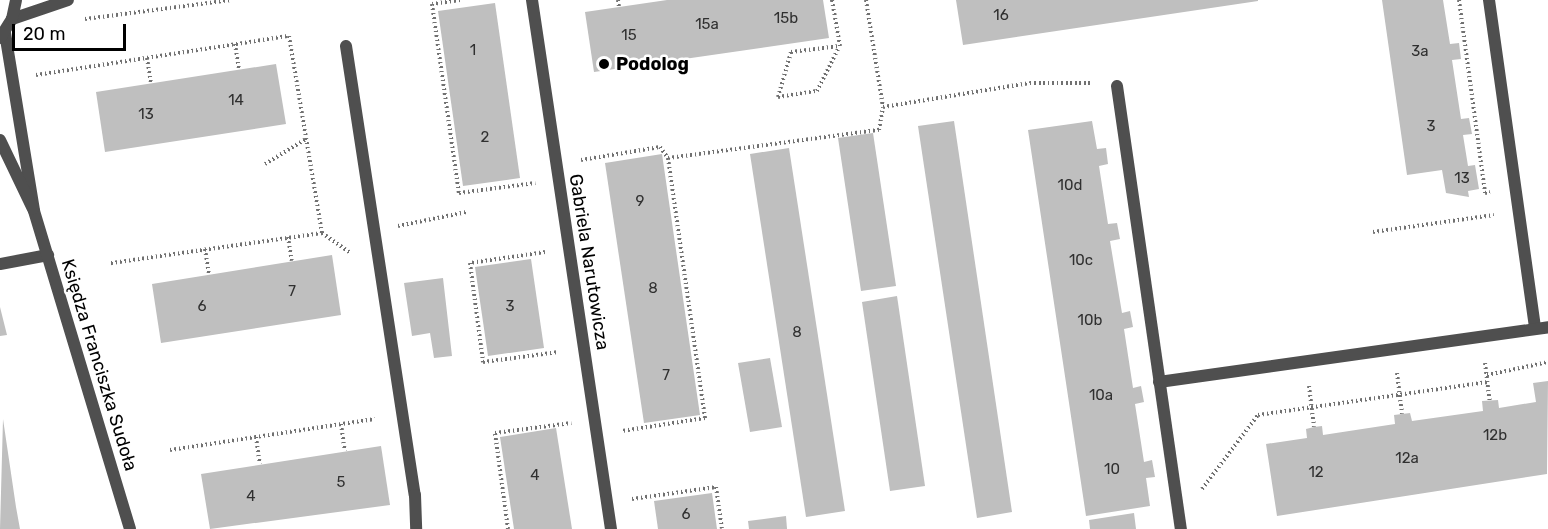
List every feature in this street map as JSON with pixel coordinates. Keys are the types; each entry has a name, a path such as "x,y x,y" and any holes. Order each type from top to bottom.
{"street":[{"path":"2,35 12,19 16,0"},
{"path":"12,19 68,0"},
{"name":"Gabriela Narutowicza","path":"532,0 611,529"},
{"path":"1489,0 1535,328"},
{"name":"Księdza Franciszka Sudoła","path":"2,35 31,165 34,211 130,529"},
{"path":"346,46 377,230 416,529"},
{"path":"1117,86 1180,524"},
{"name":"Księdza Franciszka Sudoła","path":"0,140 16,183 34,211"},
{"path":"0,264 48,255"},
{"path":"1159,382 1548,327"}],"path":[{"path":"85,21 231,0"},
{"path":"460,0 432,4 459,193 541,182"},
{"path":"618,0 619,7"},
{"path":"832,0 840,46 817,91 778,97 791,52 840,46"},
{"path":"668,158 879,130 883,107 866,0"},
{"path":"36,75 289,36 322,233 110,262"},
{"path":"235,44 239,70"},
{"path":"147,58 151,84"},
{"path":"883,107 1030,83 1117,86"},
{"path":"265,164 306,139"},
{"path":"577,160 660,147 668,158 705,418 618,432"},
{"path":"377,230 467,212"},
{"path":"1373,232 1520,212"},
{"path":"288,237 292,261"},
{"path":"206,249 208,274"},
{"path":"552,251 470,263 483,362 566,351"},
{"path":"1482,337 1490,400"},
{"path":"1394,349 1402,414"},
{"path":"1306,361 1314,427"},
{"path":"1487,375 1548,362"},
{"path":"1180,524 1258,415 1488,382"},
{"path":"170,450 375,419"},
{"path":"508,529 495,433 576,422"},
{"path":"341,424 345,451"},
{"path":"256,437 260,464"},
{"path":"628,499 716,487 722,529"}],"building":[{"path":"667,0 823,0 829,38 594,72 585,12"},
{"path":"956,0 1258,0 1258,1 963,45"},
{"path":"1382,0 1443,0 1450,44 1459,43 1461,59 1452,60 1461,119 1469,118 1472,134 1463,135 1468,166 1475,165 1479,189 1468,191 1469,197 1446,193 1442,170 1407,175"},
{"path":"495,3 520,178 463,186 438,11"},
{"path":"276,64 286,124 105,152 96,92"},
{"path":"954,121 1012,512 977,518 918,126"},
{"path":"1092,121 1097,149 1106,148 1108,164 1099,166 1108,224 1117,223 1120,239 1110,241 1122,313 1130,311 1133,327 1124,329 1133,388 1141,386 1144,402 1135,404 1144,462 1152,460 1155,477 1146,478 1150,506 1086,516 1028,130"},
{"path":"873,133 896,286 861,291 838,138"},
{"path":"789,148 845,511 806,517 750,154"},
{"path":"662,154 700,415 644,423 605,163"},
{"path":"332,255 341,315 161,343 152,284"},
{"path":"531,259 544,348 488,356 475,267"},
{"path":"443,278 452,356 434,358 430,333 412,336 404,283"},
{"path":"897,296 925,486 890,491 862,302"},
{"path":"0,307 7,335 0,336"},
{"path":"770,358 782,427 750,432 738,363"},
{"path":"1548,381 1547,474 1277,516 1266,444 1307,438 1306,429 1314,427 1322,426 1323,435 1395,424 1394,415 1410,413 1412,421 1483,411 1482,401 1498,400 1499,408 1536,402 1533,383"},
{"path":"3,419 16,507 20,529 0,529"},
{"path":"556,428 572,529 514,529 500,437"},
{"path":"381,446 390,505 210,529 201,474"},
{"path":"712,493 717,529 658,529 654,501"},
{"path":"1134,513 1136,529 1090,529 1089,520"},
{"path":"786,516 787,529 749,529 748,521"}],"place":[{"name":"Podolog","path":"604,64"}]}
